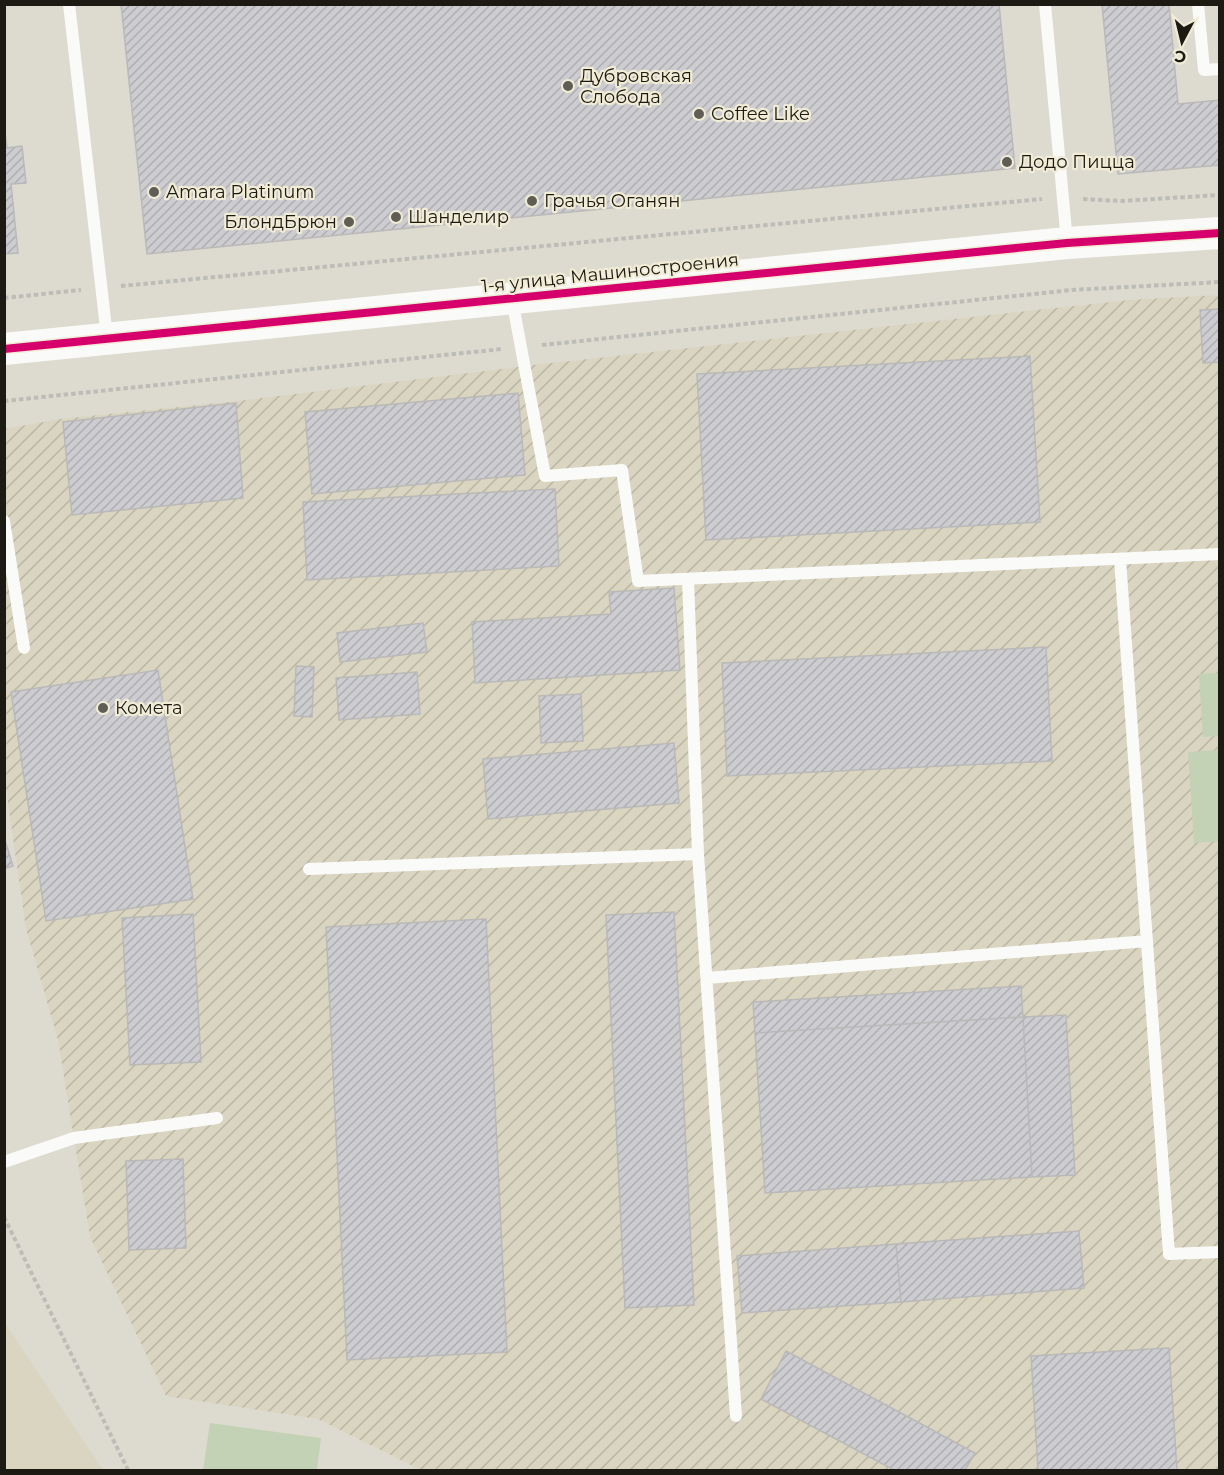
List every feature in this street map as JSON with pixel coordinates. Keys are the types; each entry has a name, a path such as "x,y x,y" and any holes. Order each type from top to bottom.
{"street":[{"name":"1-я улица Машиностроения","path":"4,349 1067,243 1220,233"}],"lane":[{"path":"69,4 107,338"},
{"path":"1045,4 1067,243"},
{"path":"1198,4 1204,70 1220,69"},
{"path":"512,298 544,476 622,470 638,581 1220,554"},
{"path":"4,521 24,648"},
{"path":"1120,559 1169,1254 1220,1252"},
{"path":"688,579 698,854 736,1416"},
{"path":"309,869 698,854"},
{"path":"707,978 1147,941"},
{"path":"4,1162 74,1138 217,1118"}],"path":[{"path":"4,298 1062,197 1121,201 1220,195"},
{"path":"4,401 1072,290 1220,282"},
{"path":"4,1217 128,1470"}],"shaded area":[{"path":"1219,295 1219,1470 419,1469 318,1419 166,1396 90,1237 58,1040 26,929 4,775 4,429 60,419 238,401 542,364 1129,300"},
{"path":"5,1323 103,1470 5,1470"}],"green space":[{"path":"1219,673 1219,736 1203,737 1199,674"},
{"path":"1219,750 1219,841 1194,843 1188,752"},
{"path":"210,1423 321,1438 317,1470 203,1470"}],"building":[{"name":"Дубровская Слобода","path":"121,4 999,4 1015,168 147,254"},
{"path":"1102,4 1169,4 1178,104 1220,100 1220,165 1118,174"},
{"path":"4,124 7,148 22,146 26,183 11,184 18,253 4,254"},
{"path":"1220,309 1220,362 1203,363 1200,310"},
{"path":"1030,356 1040,522 706,540 697,374"},
{"path":"518,393 525,475 312,494 305,412"},
{"path":"236,403 243,498 72,515 63,422"},
{"path":"555,489 559,566 307,580 303,502"},
{"path":"674,588 680,670 475,683 472,622 611,614 609,592"},
{"path":"423,623 427,652 340,662 337,633"},
{"path":"1046,647 1052,761 727,776 722,663"},
{"path":"296,666 314,667 312,717 294,716"},
{"path":"158,670 193,899 46,921 11,692"},
{"path":"417,672 420,714 339,720 336,678"},
{"path":"581,694 583,741 541,743 539,696"},
{"path":"674,743 679,803 488,819 483,759"},
{"path":"4,837 13,866 4,869"},
{"path":"674,912 694,1305 625,1308 606,915"},
{"path":"193,914 201,1062 130,1065 122,918"},
{"path":"486,919 507,1352 347,1360 326,927"},
{"path":"1021,986 1023,1017 755,1033 753,1002"},
{"path":"1066,1015 1075,1175 1032,1177 1023,1017"},
{"path":"1023,1017 1032,1177 765,1193 755,1033"},
{"path":"183,1159 186,1248 129,1250 126,1161"},
{"path":"1079,1231 1084,1288 901,1302 896,1244"},
{"path":"896,1244 901,1302 742,1313 737,1256"},
{"path":"1169,1348 1177,1470 1038,1470 1031,1356"},
{"path":"786,1351 975,1453 965,1470 894,1470 761,1399"}],"cycle path":[{"path":"4,349 1067,243 1220,233"}],"place":[{"name":"Дубровская Слобода","path":"568,86"},
{"name":"Coffee Like","path":"699,114"},
{"name":"Додо Пицца","path":"1007,162"},
{"name":"Amara Platinum","path":"154,192"},
{"name":"Грачья Оганян","path":"532,201"},
{"name":"Шанделир","path":"396,217"},
{"name":"БлондБрюн","path":"349,222"},
{"name":"Комета","path":"103,708"}]}
